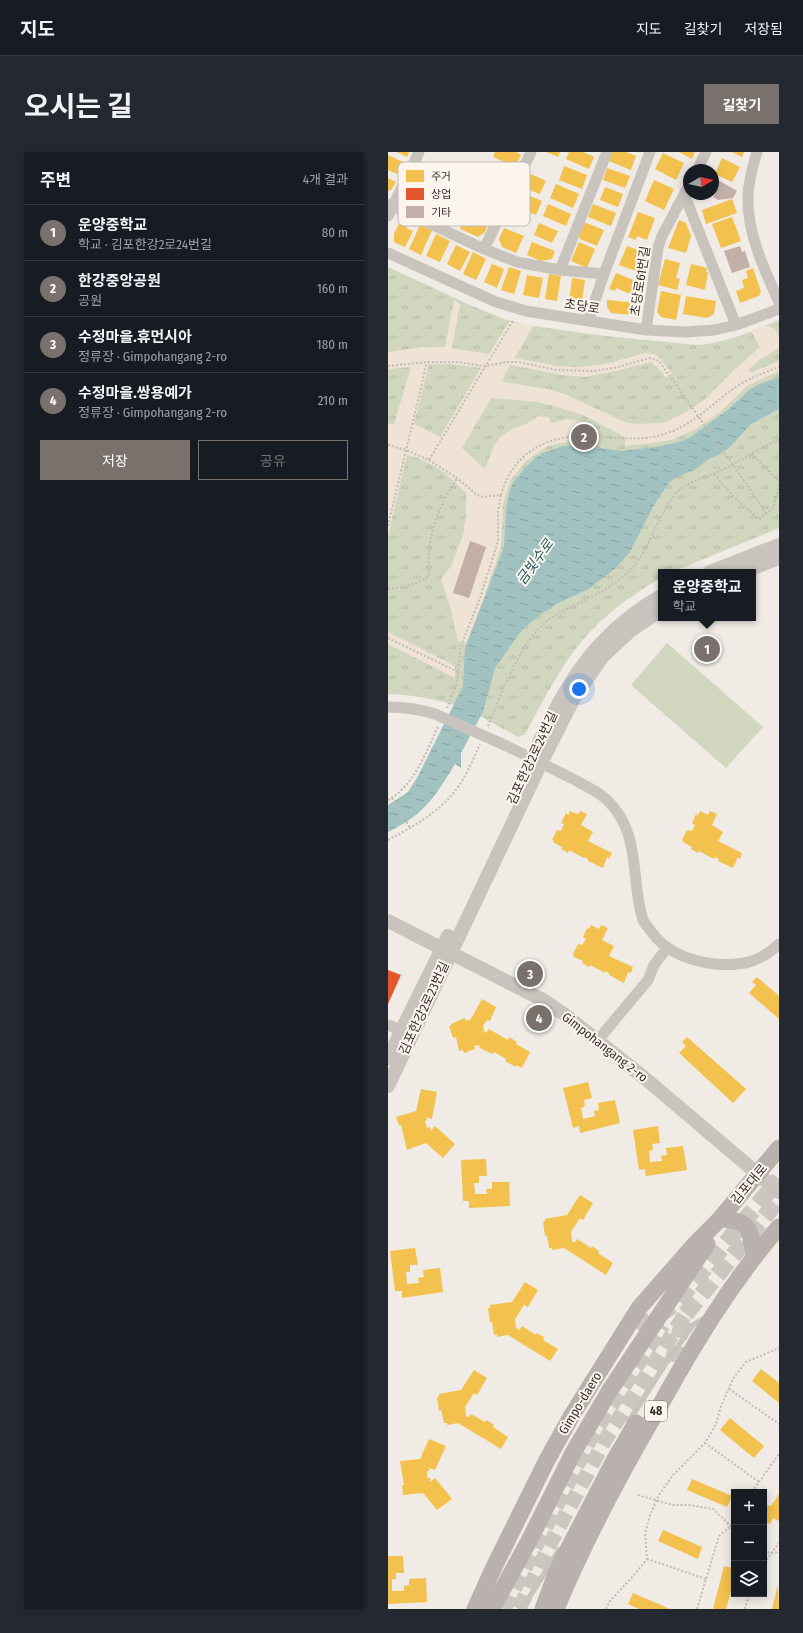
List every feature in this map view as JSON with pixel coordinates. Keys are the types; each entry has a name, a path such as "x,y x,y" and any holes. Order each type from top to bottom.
{"main road":[{"name":"김포대로","path":"720,1219 779,1148"},
{"path":"492,1609 530,1539 576,1446 610,1390 707,1243 720,1219 734,1220 743,1224 749,1229 754,1255"},
{"name":"Gimpo-daero","path":"475,1609 523,1507 572,1415 640,1308 695,1244 720,1219"},
{"name":"48","path":"556,1609 593,1526 623,1469 681,1368 754,1255 779,1227"},
{"path":"488,1609 514,1550 575,1432 638,1330"},
{"path":"543,1609 557,1570 615,1459 672,1362"}],"street":[{"path":"414,162 419,152"},
{"path":"526,162 531,152"},
{"path":"560,270 606,152"},
{"path":"588,321 650,152"},
{"path":"700,164 706,152"},
{"path":"757,152 752,170 748,197 749,212 756,245 768,279 779,302"},
{"path":"390,208 398,193"},
{"name":"초당로61번길","path":"646,330 658,248 662,236 683,197"},
{"name":"초당로61번길","path":"691,200 736,325"},
{"path":"431,226 517,262 560,270 604,274"},
{"path":"484,249 495,226"},
{"name":"초당로","path":"388,253 496,302 526,311 646,330 700,332 714,330 736,325 779,309"},
{"path":"718,569 779,545"},
{"path":"751,569 779,558"},
{"name":"김포한강2로24번길","path":"446,950 536,760 567,687 595,648 621,624 658,598"},
{"name":"김포한강2로24번길","path":"536,760 574,698 603,656 630,631 658,612"},
{"path":"388,706 410,708 440,714 583,784 607,800 622,820 632,846 644,922 657,941 674,953 700,962 729,965 755,962 779,944"},
{"name":"Gimpohangang 2-ro","path":"388,921 543,1000 564,1014 598,1040 779,1192"},
{"path":"598,1040 648,980 654,965 667,948"},
{"name":"김포한강2로23번길","path":"388,1058 401,1030 446,950"},
{"name":"김포한강2로23번길","path":"388,1086 446,950"},
{"path":"388,1025 401,1030"}],"lane":[{"path":"625,1428 666,1362 692,1325 706,1317 715,1315"},
{"path":"522,1609 562,1545"}],"path":[{"path":"429,460 514,319"},
{"path":"388,366 427,362 455,362 486,366 507,362 518,362 557,370 594,371 614,368 650,358 659,361 766,514"},
{"path":"388,526 427,362"},
{"path":"440,714 456,689 461,646 480,598 498,541 498,512 504,484 515,465 524,455 552,440 574,436 623,440 669,433 691,422 751,378 779,367"},
{"path":"486,731 512,671 533,636 553,617 602,592 620,580 631,570 646,549 666,507 676,492 779,440"},
{"path":"388,445 406,450 429,460 457,478 478,496 488,497 501,495"},
{"path":"750,454 779,481"},
{"path":"714,474 733,496 759,519 773,508 779,485"},
{"path":"388,589 409,586 429,576 428,553 433,526 446,496 457,478"},
{"path":"388,638 458,672"},
{"path":"388,800 406,785 414,774 438,727"},
{"path":"388,840 410,828 440,807 455,791 474,760 483,738"},
{"path":"392,798 410,828"},
{"path":"606,1609 610,1601 647,1559 645,1534 650,1515 657,1500 673,1474 705,1443 716,1424 734,1377 746,1362 779,1348"},
{"path":"729,1388 779,1424"},
{"path":"705,1443 759,1482"},
{"path":"754,1489 779,1454"},
{"path":"638,1495 673,1505 689,1505 713,1509 731,1526 719,1536 697,1609"},
{"path":"765,1561 779,1543"},
{"path":"767,1551 779,1552"},
{"path":"647,1559 706,1579"},
{"path":"745,1609 748,1597"}],"green space":[{"path":"388,267 504,319 526,325 606,336 697,345 708,344 729,339 779,320 779,528 679,569 658,569 658,580 636,593 613,610 582,641 573,652 554,682 525,734 518,737 472,712 452,704 420,697 388,694"},
{"path":"667,643 763,727 726,768 631,685"}],"shaded area":[{"path":"454,300 460,304 452,348 489,354 509,322 533,326 515,358 557,366 579,367 606,364 644,353 654,354 658,356 672,373 666,378 651,362 585,377 562,375 510,365 502,380 504,382 548,389 567,395 625,422 635,424 663,423 682,414 703,401 736,368 760,347 751,331 763,326 769,326 775,329 779,337 779,348 759,360 748,370 752,372 779,361 779,371 747,386 720,412 696,429 674,439 625,446 625,437 583,415 537,402 491,398 462,448 485,469 494,445 500,437 538,416 549,417 551,423 568,419 583,422 583,441 572,441 548,446 526,461 510,481 503,504 501,547 466,644 458,641 450,607 441,579 451,566 463,535 466,514 466,493 444,472 418,458 407,455 388,536 388,424 394,424 411,367 388,369 388,352 423,347 445,347","holes":["429,364 451,364 481,368 440,437 414,424","470,542 486,547 469,598 453,592"]},
{"path":"388,632 455,666 455,678 388,644"}],"water":[{"name":"금빛수로","path":"779,377 779,409 751,424 730,447 722,453 707,460 696,469 672,480 654,505 630,552 617,567 589,589 558,603 540,615 521,631 495,668 483,712 461,753 461,768 455,764 428,804 411,819 388,832 388,805 408,792 418,776 463,686 465,648 504,547 506,508 510,490 513,483 524,469 543,453 563,446 578,445 622,451 655,447 675,443 689,438 729,409 749,390 757,385"}],"building: 주거":[{"path":"397,152 409,152 407,157"},
{"path":"495,152 516,152 521,155 518,162 504,162 493,157"},
{"path":"546,152 560,152 558,157"},
{"path":"569,152 583,152 594,157 589,169 566,159"},
{"path":"612,152 626,152 636,156 631,170 609,161"},
{"path":"679,152 695,152 692,159"},
{"path":"732,152 744,152 742,157"},
{"path":"663,153 684,163 676,180 655,169"},
{"path":"388,155 403,162 398,162 397,174 388,170"},
{"path":"722,158 740,167 732,182 719,176 719,165"},
{"path":"564,166 587,175 582,189 559,180"},
{"path":"607,168 630,176 625,188 603,180"},
{"path":"531,174 546,181 540,194 530,190"},
{"path":"388,178 396,182 391,190 388,191"},
{"path":"654,180 674,189 664,210 645,201"},
{"path":"556,184 579,194 573,208 550,198"},
{"path":"605,187 623,194 618,207 600,200"},
{"path":"530,196 542,201 536,215 530,212"},
{"path":"732,199 737,213 706,224 702,210"},
{"path":"548,204 571,214 566,226 543,216"},
{"path":"593,204 616,213 611,226 588,217"},
{"path":"638,212 655,218 647,240 637,236 636,240 628,237"},
{"path":"732,217 741,241 721,248 712,224"},
{"path":"679,220 686,223 691,236 686,253 668,248"},
{"path":"584,222 604,230 597,246 580,239 579,234"},
{"path":"539,223 558,231 552,243 534,235"},
{"path":"398,226 407,226 406,228 413,231 405,247 394,242 394,234"},
{"path":"420,226 432,230 421,255 409,249"},
{"path":"461,226 487,226 485,232 478,237 460,229"},
{"path":"504,228 524,236 516,253 502,247 499,239"},
{"path":"436,234 450,241 440,262 426,256"},
{"path":"532,242 555,251 552,259 541,261 527,255"},
{"path":"579,242 595,249 587,268 571,261"},
{"path":"456,245 470,252 460,271 447,264"},
{"path":"627,246 643,252 636,271 619,265"},
{"path":"473,252 486,259 476,280 463,274"},
{"path":"665,259 680,263 676,278 680,279 677,290 658,285"},
{"path":"492,264 504,269 497,288 484,282"},
{"path":"691,264 707,268 706,272 708,272 705,290 686,285"},
{"path":"509,267 521,271 514,294 501,290"},
{"path":"753,268 761,292 759,296 740,303 736,291 744,288 742,280 748,278 746,271"},
{"path":"616,273 641,283 635,296 616,288 615,291 609,289"},
{"path":"549,274 561,276 557,301 545,299"},
{"path":"527,275 543,278 539,298 523,295"},
{"path":"572,278 585,280 582,301 577,303 569,302"},
{"path":"661,291 681,295 676,320 661,317 657,312"},
{"path":"686,296 716,301 714,314 707,318 683,314"},
{"path":"607,300 638,303 637,311 631,315 611,313 607,307"},
{"path":"570,811 578,814 580,811 587,814 581,825 593,832 588,841 612,853 609,859 607,857 603,868 569,850 568,853 561,849 562,847 553,842 554,841 552,840 557,830 561,831 564,824 561,823 566,813 568,815"},
{"path":"700,811 708,815 710,811 717,814 712,825 723,832 718,841 742,853 740,859 738,857 733,868 718,861 719,859 715,857 714,859 699,851 698,853 691,849 692,847 683,842 682,840 687,830 692,831 695,825 692,823 696,814 698,815"},
{"path":"591,925 599,929 601,925 608,928 602,940 614,946 609,956 633,967 631,973 628,972 624,983 609,975 609,973 605,971 605,973 590,965 589,967 582,963 583,961 574,957 573,954 578,944 582,945 586,939 583,937 587,928 589,929"},
{"path":"757,977 779,996 779,1019 749,993 756,985 752,982"},
{"path":"482,999 496,1007 490,1021 487,1020 483,1026 484,1031 486,1033 489,1029 508,1040 509,1037 517,1042 516,1044 530,1052 522,1068 517,1065 516,1067 505,1061 506,1059 494,1052 492,1054 480,1048 479,1045 474,1046 475,1049 464,1053 463,1050 459,1051 456,1037 453,1038 449,1026 465,1018 466,1021 471,1019"},
{"path":"687,1037 746,1089 733,1103 679,1053 686,1046 682,1042"},
{"path":"588,1082 592,1098 584,1100 585,1106 581,1108 583,1119 595,1116 594,1111 599,1110 598,1103 615,1100 620,1123 580,1133 579,1126 573,1128 563,1088"},
{"path":"421,1089 437,1092 432,1119 426,1117 427,1120 425,1121 427,1128 430,1127 431,1131 435,1126 455,1144 443,1158 426,1143 407,1150 401,1125 399,1125 396,1117 416,1111"},
{"path":"658,1126 660,1143 652,1144 653,1150 649,1151 650,1162 662,1161 661,1156 667,1155 666,1148 683,1146 687,1170 646,1176 645,1169 639,1170 633,1130"},
{"path":"486,1159 487,1176 479,1176 479,1183 474,1183 475,1194 487,1194 486,1189 492,1189 492,1182 509,1182 510,1206 469,1208 469,1201 463,1201 461,1160"},
{"path":"580,1195 593,1203 583,1220 580,1218 571,1232 572,1241 574,1243 577,1239 591,1248 592,1246 599,1251 598,1253 613,1263 606,1275 564,1248 552,1250 552,1248 549,1248 547,1235 545,1236 543,1222 545,1219 567,1215"},
{"path":"415,1248 418,1265 410,1265 410,1272 406,1272 407,1284 419,1283 418,1278 424,1277 423,1270 440,1268 443,1292 402,1298 402,1291 395,1291 390,1251"},
{"path":"525,1282 538,1290 528,1307 524,1305 515,1319 516,1328 519,1330 522,1326 536,1335 537,1333 544,1337 543,1340 558,1349 550,1361 508,1335 497,1337 497,1334 494,1335 488,1308 490,1308 490,1305 512,1302"},
{"path":"761,1369 779,1383 779,1403 752,1381"},
{"path":"474,1370 487,1378 477,1395 474,1393 465,1407 466,1416 469,1417 471,1414 485,1422 487,1420 494,1425 493,1427 508,1437 501,1449 458,1423 447,1425 447,1423 444,1423 441,1410 439,1411 437,1397 439,1394 461,1390"},
{"path":"730,1418 764,1446 754,1458 720,1430"},
{"path":"429,1439 446,1446 435,1470 429,1468 429,1471 427,1471 427,1478 430,1478 430,1482 435,1478 452,1499 437,1510 423,1493 403,1495 402,1485 404,1485 400,1461 420,1459"},
{"path":"692,1479 731,1496 731,1498 727,1507 687,1490"},
{"path":"779,1494 779,1519 778,1521 773,1518 770,1524 767,1522 767,1505 771,1506"},
{"path":"663,1530 702,1547 698,1559 658,1541"},
{"path":"388,1556 403,1556 404,1573 396,1573 396,1579 392,1579 392,1591 404,1591 404,1586 409,1585 409,1579 426,1578 427,1602 388,1604"},
{"path":"724,1566 731,1567 731,1592 726,1609 713,1609"},
{"path":"778,1584 779,1609 772,1609"},
{"path":"633,1593 670,1609 639,1609 628,1604"}],"building: 상업":[{"path":"388,970 401,975 388,1004"}],"building: 기타":[{"path":"719,180 737,191 733,198 719,200"},
{"path":"740,246 742,252 745,251 750,267 732,273 724,251"},
{"path":"470,541 486,547 469,598 453,593"}],"tunnel":[{"path":"638,1330 677,1302 779,1179"},
{"path":"673,1362 684,1316 779,1199"},
{"path":"519,1609 549,1546 605,1440 684,1316"},
{"path":"504,1609 591,1438 663,1325"}],"place":[{"name":"한강중앙공원","path":"584,437"},
{"name":"운양중학교","path":"707,649"},
{"name":"수정마을.휴먼시아","path":"530,974"},
{"name":"수정마을.쌍용예가","path":"539,1018"}]}
